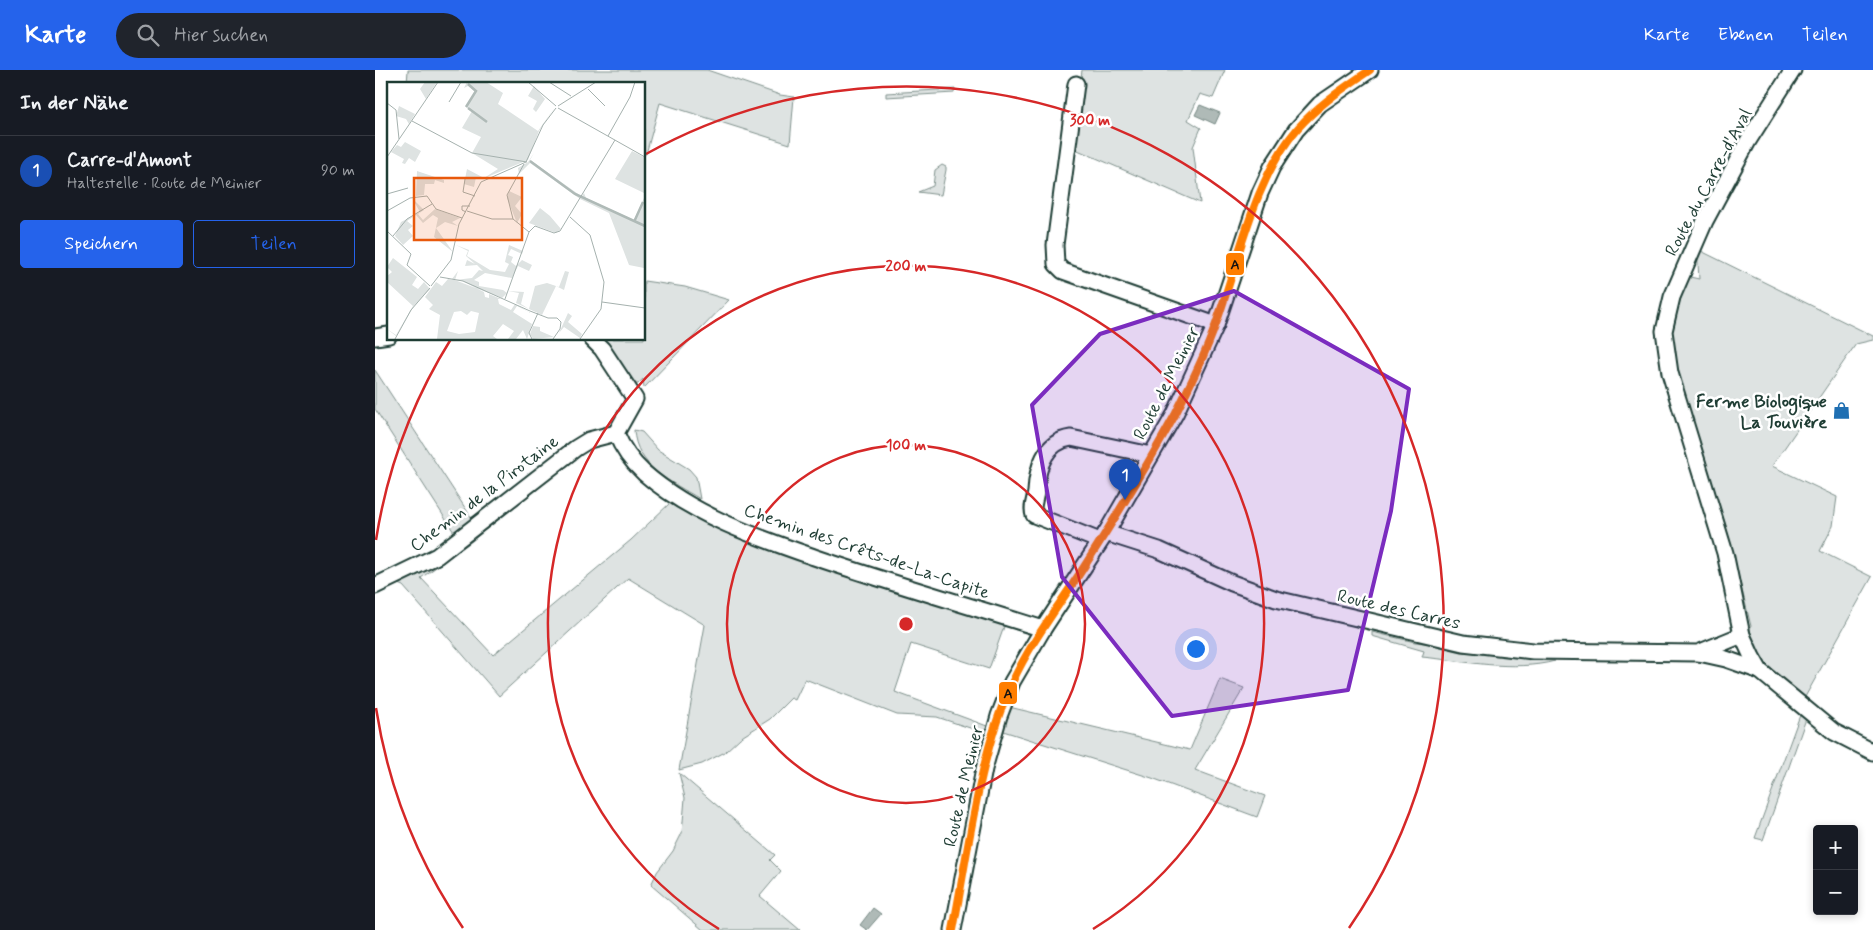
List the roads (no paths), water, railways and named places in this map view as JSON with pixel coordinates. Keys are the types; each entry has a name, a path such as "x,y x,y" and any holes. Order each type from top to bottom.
{"street":[{"name":"Route de Meinier","path":"953,930 984,769 999,716 1012,682 1043,629 1103,537 1184,397 1216,325 1260,194 1284,148 1296,130 1320,104 1370,70"},
{"name":"Route du Carre-d'Aval","path":"1742,635 1725,553 1669,373 1664,331 1672,297 1705,220 1748,141 1793,70"},
{"path":"1076,84 1055,245 1056,264 1063,271 1216,325"},
{"path":"593,340 602,349 635,399 616,433"},
{"name":"Chemin de la Pirotaine","path":"375,586 437,556 582,444 600,436 616,433"},
{"name":"Chemin des Crêts-de-La-Capite","path":"616,433 622,448 644,473 683,500 729,525 754,536 862,573 1043,629"},
{"name":"Route des Carres","path":"1151,455 1071,438 1058,442 1044,458 1035,478 1033,515 1103,537 1159,550 1275,600 1463,643 1533,651 1698,653 1726,659 1760,671 1834,732 1873,752"},
{"name":"Route des Carres","path":"1698,653 1742,635 1760,671"}],"place":[{"name":"Ferme Biologique La Touvière","path":"1841,411"},
{"name":"Carre-d'Amont","path":"1125,500"}]}
